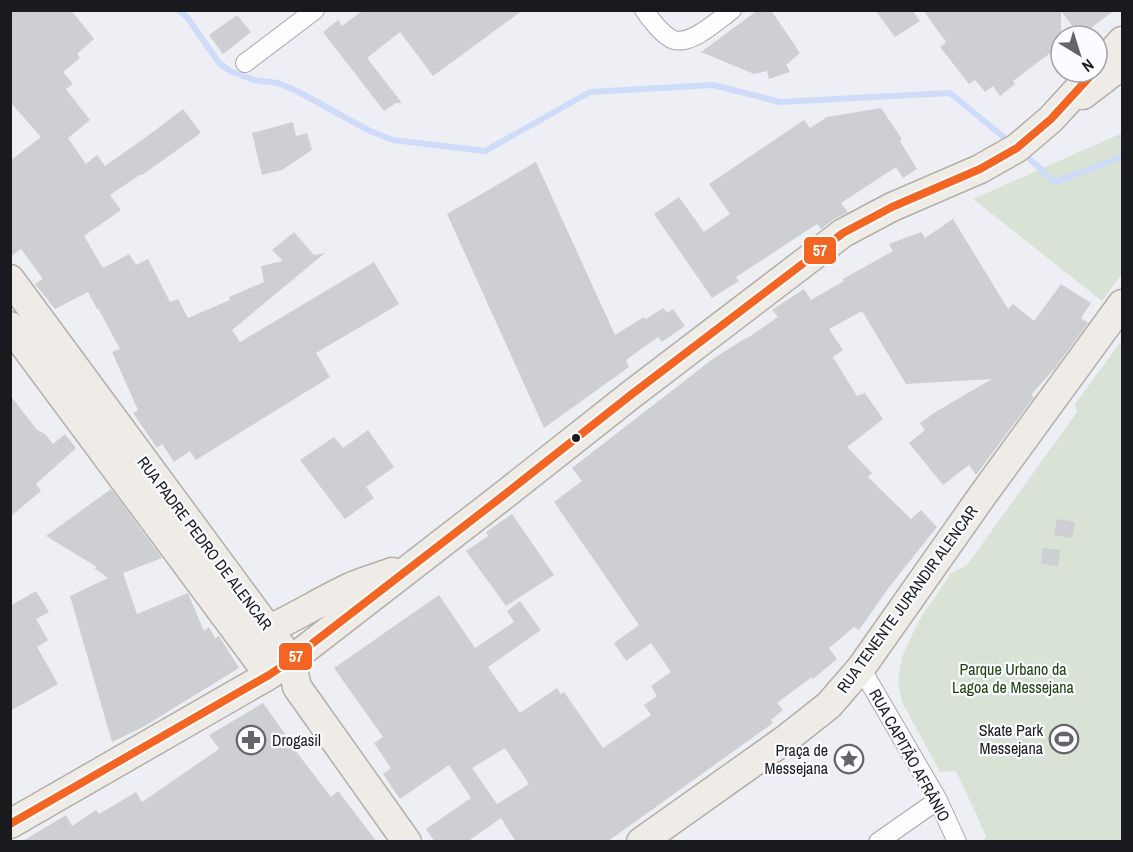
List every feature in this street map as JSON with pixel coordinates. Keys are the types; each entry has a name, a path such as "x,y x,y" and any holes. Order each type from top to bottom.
{"main road":[{"path":"1109,55 1122,41"},
{"path":"10,824 280,668 843,233 892,207 980,169 1017,148 1122,65"},
{"path":"1051,119 1082,84"},
{"name":"RUA PADRE PEDRO DE ALENCAR","path":"10,279 169,518 280,668 297,687 407,842"},
{"name":"RUA TENENTE JURANDIR ALENCAR","path":"640,842 786,739 829,705 861,668 982,496 1122,304"},
{"name":"RUA PADRE PEDRO DE ALENCAR","path":"10,326 169,518 269,629 280,668"},
{"path":"269,629 355,585 414,565"}],"street":[{"path":"245,63 315,10"},
{"path":"647,15 665,34 675,40 690,39 732,10"},
{"name":"RUA CAPITÃO AFRÂNIO","path":"861,668 938,800 957,842"},
{"path":"878,842 938,800"}],"green space":[{"path":"1122,133 1122,274 1102,301 973,199"},
{"name":"Parque Urbano da Lagoa de Messejana","path":"1122,340 1122,841 983,841 986,836 956,771 940,772 902,702 898,681 902,657 918,622 951,573 967,565 1077,412 1075,404"}],"building":[{"path":"10,10 71,10 94,39 77,54 80,58 63,72 73,84 66,89 90,120 68,138 86,164 97,155 105,166 183,109 201,133 110,195 121,210 84,236 103,268 129,254 136,265 148,259 170,302 178,299 188,318 264,282 261,266 283,261 272,250 294,232 314,255 325,253 232,330 240,342 374,262 399,304 316,353 330,377 196,460 190,451 174,462 162,444 157,448 133,413 138,410 112,352 120,349 88,292 55,309 35,284 43,279 21,249 10,257 10,161 41,137 10,102"},
{"path":"363,10 523,10 433,76 400,32 367,58 402,103 396,103 384,111 323,32 338,20 342,26"},
{"path":"758,10 771,10 800,53 786,65 790,72 769,79 767,71 754,74 701,52"},
{"path":"875,10 912,10 920,21 895,37"},
{"path":"923,10 1115,10 1096,24 1071,24 1061,11 1061,24 1049,24 1049,54 1013,81 1015,84 1000,96 993,86 985,92 975,80 969,84 940,47 946,42"},
{"path":"237,15 251,32 223,54 209,35"},
{"path":"881,108 902,139 900,141 917,169 903,178 896,167 841,203 848,212 821,229 817,224 736,277 739,281 712,298 654,214 679,197 704,232 730,214 709,184 804,120 810,128 827,117"},
{"path":"293,122 296,136 307,133 312,150 282,170 262,175 252,133"},
{"path":"536,162 615,335 663,308 667,313 673,309 685,326 662,342 658,337 626,360 629,367 544,428 447,214"},
{"path":"953,219 1008,309 1013,304 1034,321 1061,284 1091,303 1081,318 1088,323 1055,368 1031,395 1034,397 976,475 969,465 943,485 909,443 925,430 920,423 992,379 906,384 862,311 829,329 843,350 833,357 857,396 865,393 883,419 847,447 872,473 868,477 911,519 921,510 937,527 890,586 859,630 854,627 829,648 837,659 813,679 812,677 777,703 783,710 771,720 773,723 607,842 516,842 501,818 467,842 435,842 426,829 471,798 449,765 400,799 383,774 391,768 374,743 383,737 334,668 439,595 475,648 514,622 507,611 520,601 541,630 488,667 520,713 557,688 561,694 564,692 603,748 651,715 644,705 657,696 651,686 671,672 651,643 626,661 614,643 639,625 554,502 582,481 572,468 714,358 778,317 772,310 804,289 811,300 893,251 889,244 921,232 925,238","holes":["505,748 529,784 497,804 472,768"]},
{"path":"10,395 37,430 45,434 53,444 65,434 76,448 36,484 41,491 10,517"},
{"path":"368,430 394,467 366,487 374,498 345,519 300,460 334,437 343,448"},
{"path":"111,489 162,558 123,573 137,614 188,593 204,631 209,627 215,638 219,636 239,668 143,727 112,742 70,596 108,578 94,568 97,567 46,536"},
{"path":"512,514 554,575 506,606 466,551 488,536 486,532"},
{"path":"1057,519 1075,522 1072,538 1054,535"},
{"path":"1043,548 1060,550 1058,566 1041,564"},
{"path":"36,591 49,612 36,619 48,640 37,647 58,684 10,711 10,606"},
{"path":"263,703 331,797 338,791 377,842 21,842 66,815 72,826 96,810 99,814 136,792 142,802 219,749 209,735"}],"waterway":[{"path":"178,10 187,17 219,63 230,71 254,80 278,83 297,91 368,130 393,140 485,151 590,92 713,85 780,102 950,93 1011,143"},
{"path":"1024,154 1055,182 1122,157"}],"transit line":[{"name":"57","path":"10,824 269,675 291,660 843,233 892,207 980,169 1017,148 1051,119 1083,84"}],"place":[{"name":"Skate Park Messejana","path":"1064,739"},
{"name":"Drogasil","path":"251,740"},
{"name":"Praça de Messejana","path":"849,759"}]}
